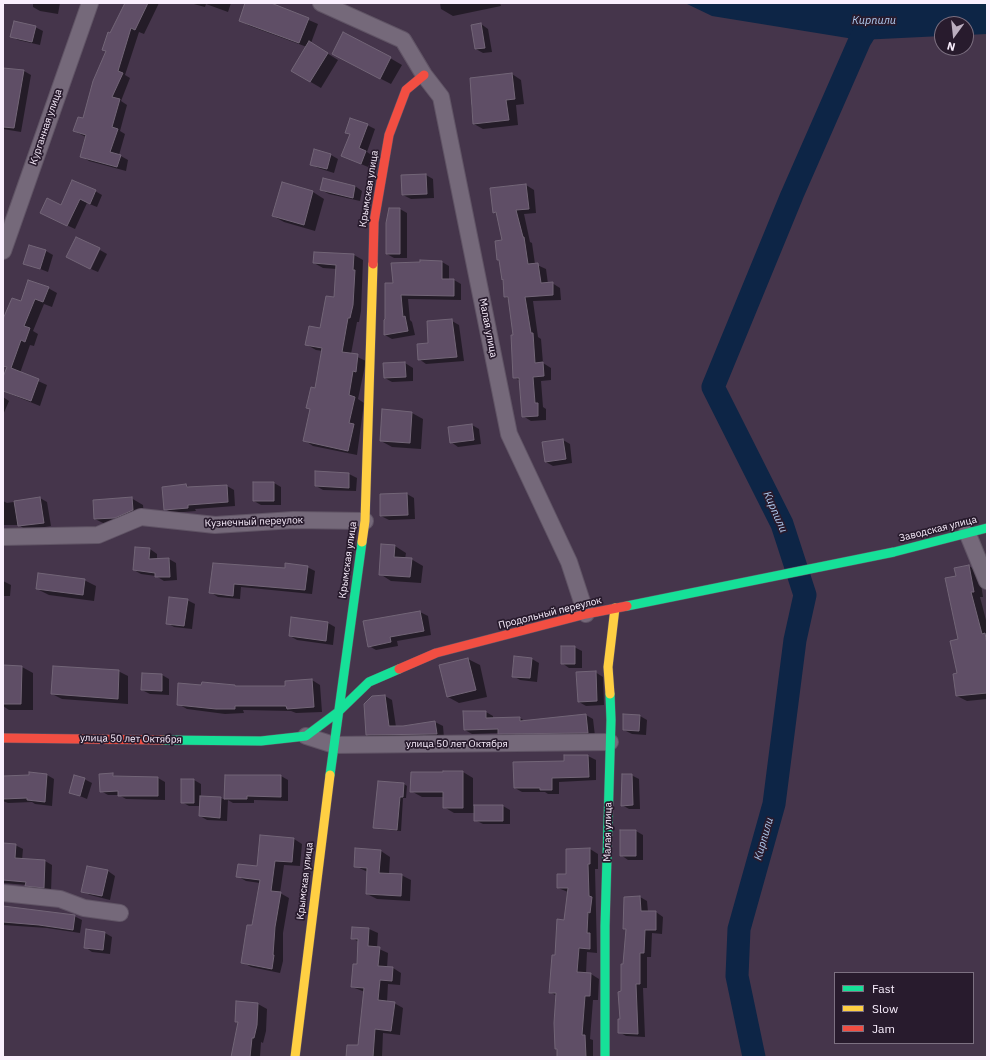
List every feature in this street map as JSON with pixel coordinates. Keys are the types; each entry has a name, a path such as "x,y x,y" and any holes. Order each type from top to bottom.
{"street":[{"name":"Курганная улица","path":"3,251 90,3"},
{"name":"Малая улица","path":"321,3 403,40 424,75 441,97 509,434 569,562 586,614"},
{"name":"Крымская улица","path":"295,1057 338,712 365,521 374,222 389,135 406,90 424,75"},
{"name":"Кузнечный переулок","path":"3,537 98,535 141,517 215,525 294,520 365,521"},
{"name":"Заводская улица","path":"784,574 894,552 987,528"},
{"path":"967,532 987,581"},
{"name":"Продольный переулок","path":"338,712 369,682 436,653 586,614 784,574"},
{"name":"Малая улица","path":"605,1057 605,926 610,742 608,667 615,608"},
{"path":"306,736 338,712"},
{"name":"улица 50 лет Октября","path":"3,738 261,741 306,736 334,745 610,742"},
{"path":"3,893 60,899 84,908 120,913"}],"water":[{"name":"Кирпили","path":"685,3 987,3 987,34 974,35 974,16 934,16 934,36 860,40 712,16"}],"building":[{"path":"125,3 148,3 135,30 131,28 118,71 123,73 112,97 120,99 112,127 118,129 110,152 121,155 117,167 80,157 86,135 73,131 78,117 83,118 93,81 106,51 102,50 108,32 110,33"},
{"path":"245,3 271,3 309,18 299,43 239,21"},
{"path":"14,21 36,26 32,42 10,37"},
{"path":"481,23 485,48 475,49 471,25"},
{"path":"343,32 391,57 380,79 332,54"},
{"path":"309,41 328,53 310,82 291,71"},
{"path":"3,68 24,70 14,128 3,127"},
{"path":"512,73 515,99 506,100 509,120 473,124 470,78"},
{"path":"350,118 368,124 359,148 366,151 361,164 341,156 350,134 345,133"},
{"path":"314,149 331,154 327,169 310,165"},
{"path":"426,174 427,194 402,195 401,175"},
{"path":"323,178 355,186 353,198 320,190"},
{"path":"72,180 96,190 90,204 80,199 67,226 40,213 47,198 61,205"},
{"path":"282,182 313,191 304,225 272,216"},
{"path":"526,184 529,209 516,210 524,237 528,264 538,263 541,283 553,282 553,295 525,297 531,333 533,333 535,363 543,362 544,376 533,377 535,403 538,403 538,416 522,417 519,378 513,378 511,335 513,335 508,297 504,297 503,279 502,280 499,260 497,260 495,241 502,240 496,212 493,213 490,188"},
{"path":"389,208 400,208 400,254 386,254 386,223"},
{"path":"76,237 100,248 90,269 66,257"},
{"path":"29,245 46,250 40,269 23,264"},
{"path":"314,252 354,254 353,270 355,270 353,305 350,318 348,318 342,352 358,354 356,372 353,371 349,395 355,397 349,423 354,424 348,451 303,441 310,409 306,408 311,387 315,388 322,348 305,345 309,326 320,328 326,296 334,297 336,265 313,263"},
{"path":"420,260 442,261 442,279 454,279 454,296 401,295 403,317 405,316 408,331 384,335 385,283 393,283 391,263 420,262"},
{"path":"28,280 49,287 43,302 35,299 24,326 30,328 25,342 21,340 11,368 39,379 31,401 3,391 3,377 7,367 3,366 3,319 12,298 21,301"},
{"path":"452,319 457,357 418,360 417,344 428,343 427,321"},
{"path":"405,362 406,377 384,378 383,363"},
{"path":"382,409 412,412 410,443 380,441"},
{"path":"472,424 474,440 450,443 448,427"},
{"path":"563,439 566,459 545,462 542,442"},
{"path":"315,471 349,473 349,488 315,486"},
{"path":"253,482 274,482 274,501 253,501"},
{"path":"186,484 187,487 227,485 228,502 188,505 188,508 164,510 162,487"},
{"path":"407,493 408,515 380,516 380,494"},
{"path":"40,497 44,523 18,526 14,501"},
{"path":"132,497 133,510 115,518 94,519 93,500"},
{"path":"381,544 395,545 394,557 412,558 410,577 379,575"},
{"path":"135,547 150,548 149,559 169,558 170,577 155,577 155,573 133,570"},
{"path":"213,563 285,568 285,563 308,566 305,590 234,584 233,596 209,593"},
{"path":"969,565 974,592 971,592 982,634 985,633 987,644 987,693 956,696 953,674 957,673 950,641 958,639 945,578 956,576 954,568"},
{"path":"38,573 85,579 83,595 36,589"},
{"path":"169,597 188,599 184,626 166,624"},
{"path":"420,611 424,631 390,637 391,642 368,647 363,621"},
{"path":"291,617 328,622 326,641 289,636"},
{"path":"561,646 575,646 575,664 561,664"},
{"path":"514,656 532,658 530,678 512,677"},
{"path":"468,658 476,690 447,697 439,665"},
{"path":"3,665 22,666 21,704 3,704"},
{"path":"53,666 119,670 118,699 51,694"},
{"path":"596,671 597,701 578,702 576,672"},
{"path":"142,673 162,674 162,691 141,690"},
{"path":"312,679 314,707 287,709 286,706 235,706 235,709 216,709 177,705 178,683 201,685 202,682 235,686 285,686 285,681"},
{"path":"385,695 389,726 403,726 435,721 437,734 366,735 364,704 372,696"},
{"path":"463,711 486,711 486,718 520,717 520,721 586,714 588,733 498,734 498,729 464,730"},
{"path":"623,714 640,715 639,731 623,730"},
{"path":"564,755 588,755 589,777 552,778 552,790 540,790 540,788 514,788 513,762 564,761"},
{"path":"463,771 463,808 443,808 443,792 410,792 411,772"},
{"path":"29,772 47,774 45,802 27,800 27,798 3,799 3,776 29,775"},
{"path":"113,773 113,776 158,777 158,796 118,796 118,791 100,792 99,774"},
{"path":"622,774 632,774 633,805 621,806"},
{"path":"74,775 85,778 80,796 69,793"},
{"path":"225,775 281,775 281,797 247,796 247,799 224,799"},
{"path":"181,779 194,779 194,803 181,803"},
{"path":"378,781 404,783 403,797 400,797 397,830 373,828"},
{"path":"200,796 221,797 220,818 199,816"},
{"path":"474,805 503,805 503,821 474,821"},
{"path":"620,830 636,830 636,856 620,856"},
{"path":"260,835 294,838 292,862 275,861 271,891 281,892 275,927 272,969 241,963 247,925 252,925 260,880 236,877 238,864 257,866"},
{"path":"3,843 16,844 15,858 45,860 44,888 25,886 26,882 3,880"},
{"path":"355,848 381,850 379,873 402,874 401,896 366,894 367,868 354,867"},
{"path":"590,848 590,864 588,864 589,896 592,897 590,913 588,912 587,933 590,933 590,949 579,948 577,972 591,973 590,996 585,996 582,1035 585,1035 586,1057 557,1057 557,1049 555,1049 554,1023 556,993 549,993 552,955 555,955 557,919 564,920 568,888 557,888 557,874 566,874 566,849"},
{"path":"87,866 108,870 102,896 81,892"},
{"path":"640,896 641,911 656,911 656,930 645,930 644,953 640,953 640,984 636,984 638,1034 618,1033 618,1019 620,1019 618,992 621,991 621,964 623,964 626,929 623,929 624,897"},
{"path":"3,906 75,915 73,930 3,922"},
{"path":"352,927 369,928 368,946 380,947 378,966 393,967 392,981 380,980 378,1000 395,1002 391,1031 375,1029 373,1057 346,1057 347,1045 358,1045 364,988 351,987 353,964 357,964 358,939 351,939"},
{"path":"86,929 105,932 103,950 84,948"},
{"path":"236,1001 258,1003 257,1025 254,1038 252,1038 250,1057 231,1057 238,1022 235,1022"}],"waterway":[{"name":"Кирпили","path":"754,1057 737,976 739,929 774,804 795,640 805,595 782,524 713,387 792,195 860,40 883,3"}],"traffic: fast":[{"path":"627,606 894,552 987,528"},
{"path":"330,775 362,542"},
{"path":"163,740 261,741 306,736 338,712 369,682 399,669"},
{"path":"605,1057 605,926 611,720 610,694"}],"traffic: slow":[{"path":"362,542 365,521 373,264"},
{"path":"610,694 608,667 615,608"},
{"path":"295,1057 330,775"}],"traffic: jam":[{"path":"373,264 374,222 389,135 406,90 424,75"},
{"path":"399,669 436,653 586,614 627,606"},
{"path":"3,738 163,740"}]}
